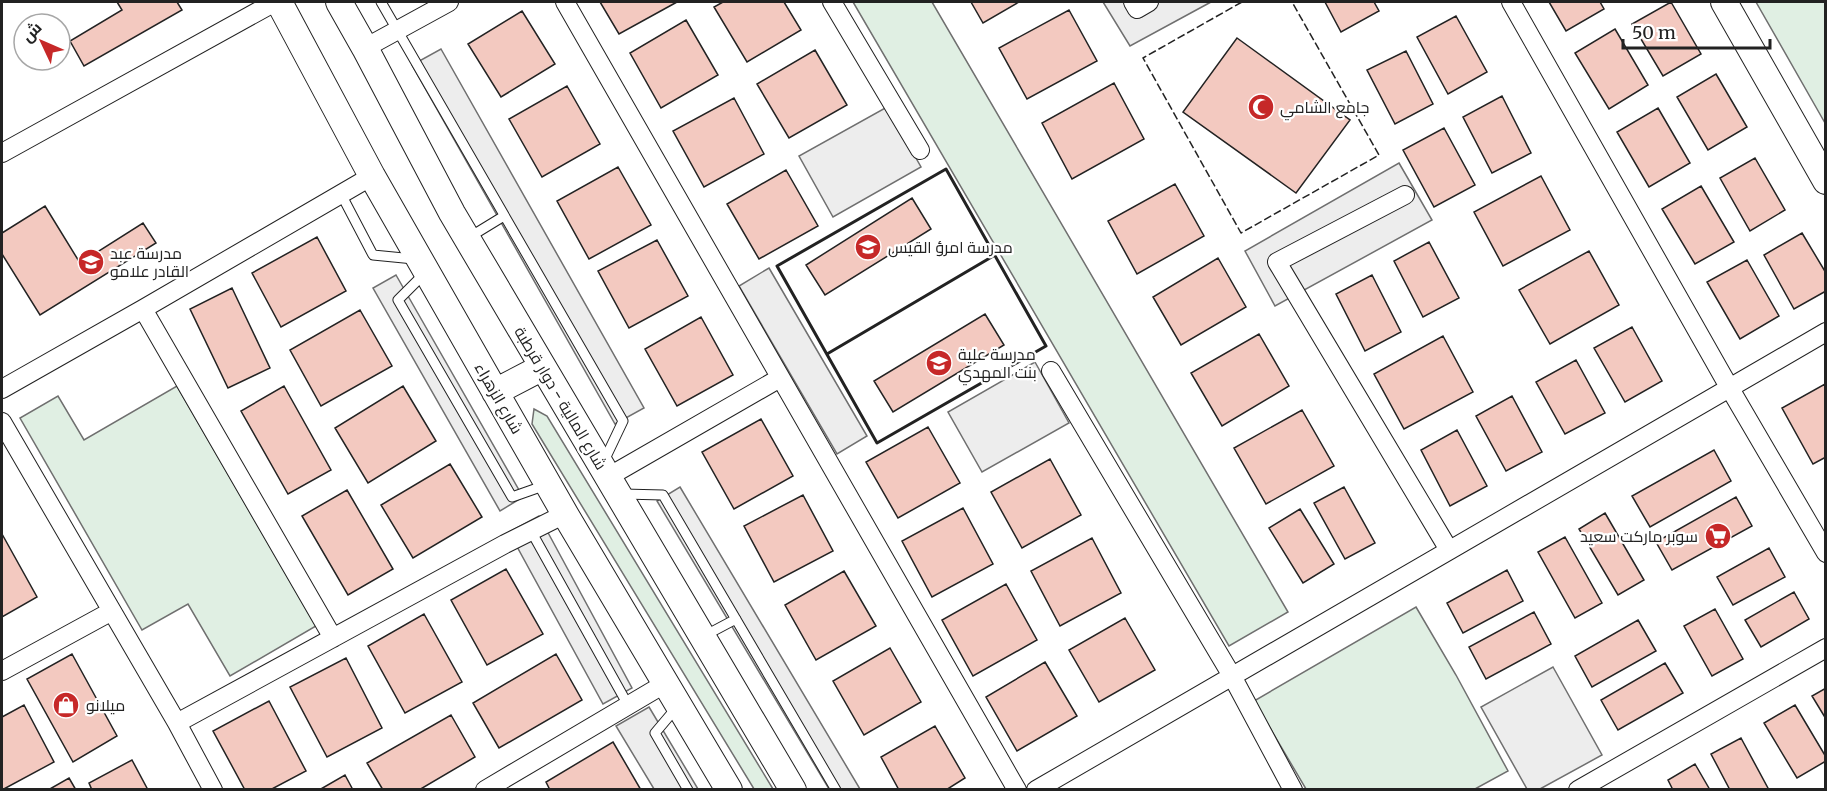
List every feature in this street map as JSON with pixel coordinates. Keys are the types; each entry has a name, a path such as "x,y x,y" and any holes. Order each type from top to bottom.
{"main road":[{"name":"شارع الزهراء","path":"277,2 372,176 565,514 729,789"},
{"name":"شارع المالية - دوار قرطبة","path":"339,2 452,213 793,789"},
{"path":"1724,2 1826,181"},
{"path":"495,392 543,367"}],"street":[{"path":"2,153 277,2"},
{"path":"365,48 449,2"},
{"path":"564,2 1017,789"},
{"path":"832,2 920,150"},
{"path":"1132,2 1137,9 1149,2"},
{"path":"1511,2 1729,387 1826,553"},
{"path":"2,389 372,176"},
{"path":"1405,195 1277,262 1449,550"},
{"path":"143,309 333,638"},
{"path":"1036,789 1826,332"},
{"path":"1051,371 1232,676 1293,789"},
{"path":"609,479 780,378"},
{"path":"2,422 213,789"},
{"path":"177,723 565,514"},
{"path":"2,671 112,611"},
{"path":"1578,789 1826,648"},
{"path":"485,789 628,705 672,694"}],"lane":[{"path":"381,2 623,421 609,479 663,495 836,789"},
{"path":"340,194 374,255 423,265 398,300 512,497 548,484"},
{"path":"467,239 504,216"},
{"path":"531,531 628,705"},
{"path":"703,637 736,619"},
{"path":"672,694 655,733 688,789"}],"green space":[{"path":"853,2 932,2 1288,612 1229,646"},
{"path":"1756,2 1825,2 1825,123"},
{"path":"177,386 316,626 230,676 188,604 142,630 20,418 58,396 84,440"},
{"path":"534,409 547,416 773,789 754,789 532,424"},
{"path":"1416,607 1508,771 1475,789 1306,789 1254,701"}],"shaded area":[{"path":"1103,2 1211,2 1130,46"},
{"path":"441,49 644,408 615,424 412,65"},
{"path":"887,107 921,167 833,217 799,156"},
{"path":"1399,163 1432,220 1275,306 1245,251"},
{"path":"769,268 867,436 837,454 739,286"},
{"path":"396,275 523,497 500,511 373,288"},
{"path":"1035,362 1069,423 982,472 948,412"},
{"path":"680,487 860,789 829,789 657,501"},
{"path":"539,516 632,688 603,704 509,532"},
{"path":"1553,667 1602,755 1540,789 1527,789 1481,707"},
{"path":"649,707 698,789 654,789 616,726"}],"building":[{"path":"117,2 177,2 182,10 84,66 72,45 72,40 122,10"},
{"path":"600,2 677,2 619,34"},
{"path":"723,2 784,2 801,30 747,62 714,7"},
{"path":"971,2 1019,2 983,23"},
{"path":"1325,2 1374,2 1379,11 1341,32"},
{"path":"1549,2 1600,2 1604,9 1566,31"},
{"path":"1671,2 1701,54 1663,76 1632,24"},
{"path":"1069,10 1097,61 1027,99 999,48"},
{"path":"522,11 555,64 501,97 468,44"},
{"path":"1456,16 1487,72 1448,94 1417,37"},
{"path":"686,20 718,75 661,108 630,53"},
{"path":"1615,29 1648,85 1609,109 1575,53"},
{"path":"1237,38 1350,120 1296,193 1183,112"},
{"path":"815,50 847,105 789,138 757,84"},
{"path":"1406,51 1433,104 1395,124 1367,70"},
{"path":"1716,74 1747,127 1708,150 1677,97"},
{"path":"1114,83 1144,139 1072,179 1042,123"},
{"path":"567,86 600,144 542,177 509,119"},
{"path":"1502,96 1531,153 1492,173 1463,117"},
{"path":"734,98 764,154 704,187 673,131"},
{"path":"1658,108 1690,163 1649,187 1617,132"},
{"path":"1444,128 1475,185 1434,207 1403,150"},
{"path":"1755,158 1785,210 1750,231 1720,178"},
{"path":"618,167 651,225 589,259 557,201"},
{"path":"786,170 818,226 759,259 727,204"},
{"path":"1541,176 1570,230 1503,266 1474,212"},
{"path":"1175,184 1204,236 1137,274 1108,221"},
{"path":"1701,186 1734,242 1695,264 1662,209"},
{"name":"مدرسة امرؤ القيس","path":"912,198 931,229 825,295 806,265"},
{"path":"45,206 80,263 143,223 156,243 40,315 2,254 2,233"},
{"path":"1802,233 1826,273 1826,291 1794,309 1764,255"},
{"path":"317,237 346,291 281,327 252,273"},
{"path":"657,240 688,296 629,328 598,271"},
{"path":"1429,242 1459,298 1423,317 1394,261"},
{"path":"1589,251 1619,305 1550,344 1519,290"},
{"path":"1218,258 1246,307 1181,345 1153,297"},
{"path":"1747,260 1779,316 1740,339 1707,282"},
{"path":"1372,275 1401,332 1365,351 1336,294"},
{"path":"232,288 270,368 228,388 190,309"},
{"path":"360,310 392,366 321,406 290,350"},
{"name":"مدرسة علية بنت المهدي","path":"985,314 1004,345 893,412 874,381"},
{"path":"701,317 733,375 677,406 645,349"},
{"path":"1632,327 1662,381 1625,402 1594,348"},
{"path":"1259,334 1289,386 1222,426 1191,373"},
{"path":"1443,336 1473,392 1404,429 1374,374"},
{"path":"1576,360 1605,413 1565,434 1536,382"},
{"path":"1825,384 1826,457 1813,464 1782,408"},
{"path":"284,386 331,470 288,494 241,411"},
{"path":"403,386 436,441 368,483 335,428"},
{"path":"1512,396 1542,452 1506,471 1476,416"},
{"path":"1302,410 1334,466 1266,504 1234,448"},
{"path":"761,419 793,476 734,509 702,452"},
{"path":"928,427 960,483 898,518 866,462"},
{"path":"1457,430 1487,486 1450,506 1421,450"},
{"path":"1714,450 1731,481 1650,527 1632,496"},
{"path":"1050,459 1081,515 1022,548 991,492"},
{"path":"450,464 482,517 413,558 381,505"},
{"path":"1344,487 1375,543 1345,559 1314,503"},
{"path":"347,490 393,569 348,595 302,516"},
{"path":"803,495 833,551 774,582 744,526"},
{"path":"1736,497 1752,526 1672,570 1656,542"},
{"path":"963,508 993,564 932,597 902,541"},
{"path":"1300,509 1334,564 1303,583 1269,528"},
{"path":"1605,513 1644,580 1618,595 1579,529"},
{"path":"2,534 37,597 2,617"},
{"path":"1565,537 1602,603 1575,618 1538,552"},
{"path":"1092,538 1121,593 1060,626 1031,571"},
{"path":"1769,548 1785,577 1733,605 1717,577"},
{"path":"506,569 543,634 487,665 451,600"},
{"path":"1507,570 1523,601 1463,633 1447,603"},
{"path":"844,571 876,626 816,660 785,605"},
{"path":"1006,584 1037,640 973,676 942,620"},
{"path":"1794,592 1809,619 1761,647 1745,620"},
{"path":"1715,609 1743,659 1712,676 1684,626"},
{"path":"1534,612 1551,644 1486,679 1469,647"},
{"path":"424,614 462,682 405,713 368,646"},
{"path":"1125,618 1155,670 1099,702 1069,650"},
{"path":"1638,620 1656,651 1592,687 1575,656"},
{"path":"890,648 921,702 864,735 833,681"},
{"path":"72,654 117,736 73,762 27,679"},
{"path":"556,654 582,700 499,748 473,703"},
{"path":"346,658 382,728 327,757 290,687"},
{"path":"1045,662 1077,716 1017,751 986,697"},
{"path":"1665,663 1683,693 1618,730 1601,700"},
{"path":"1826,688 1826,719 1812,696"},
{"path":"269,701 306,771 270,790 245,790 213,731"},
{"path":"24,705 54,762 2,790 2,717"},
{"path":"1795,705 1826,757 1826,761 1797,778 1764,723"},
{"path":"451,715 475,757 419,790 383,790 367,763"},
{"path":"935,726 965,778 946,790 899,790 881,757"},
{"path":"1741,738 1769,790 1730,790 1711,754"},
{"path":"613,742 641,790 550,790 546,782"},
{"path":"132,760 148,790 92,790 89,783"},
{"path":"1695,764 1710,790 1673,790 1668,780"},
{"path":"345,775 353,790 319,790"},
{"path":"69,778 76,790 48,790"}],"fence":[{"path":"1242,2 1143,58 1241,233 1379,155 1292,2"}],"wall":[{"path":"946,169 1046,346 877,443 777,266 946,169"},
{"path":"827,354 995,255"}],"place":[{"name":"جامع الشامي","path":"1261,107"},
{"name":"مدرسة امرؤ القيس","path":"868,247"},
{"name":"مدرسة عبد القادر علامو","path":"91,262"},
{"name":"مدرسة علية بنت المهدي","path":"939,363"},
{"name":"سوبر ماركت سعيد","path":"1718,536"},
{"name":"ميلانو","path":"66,705"}]}
